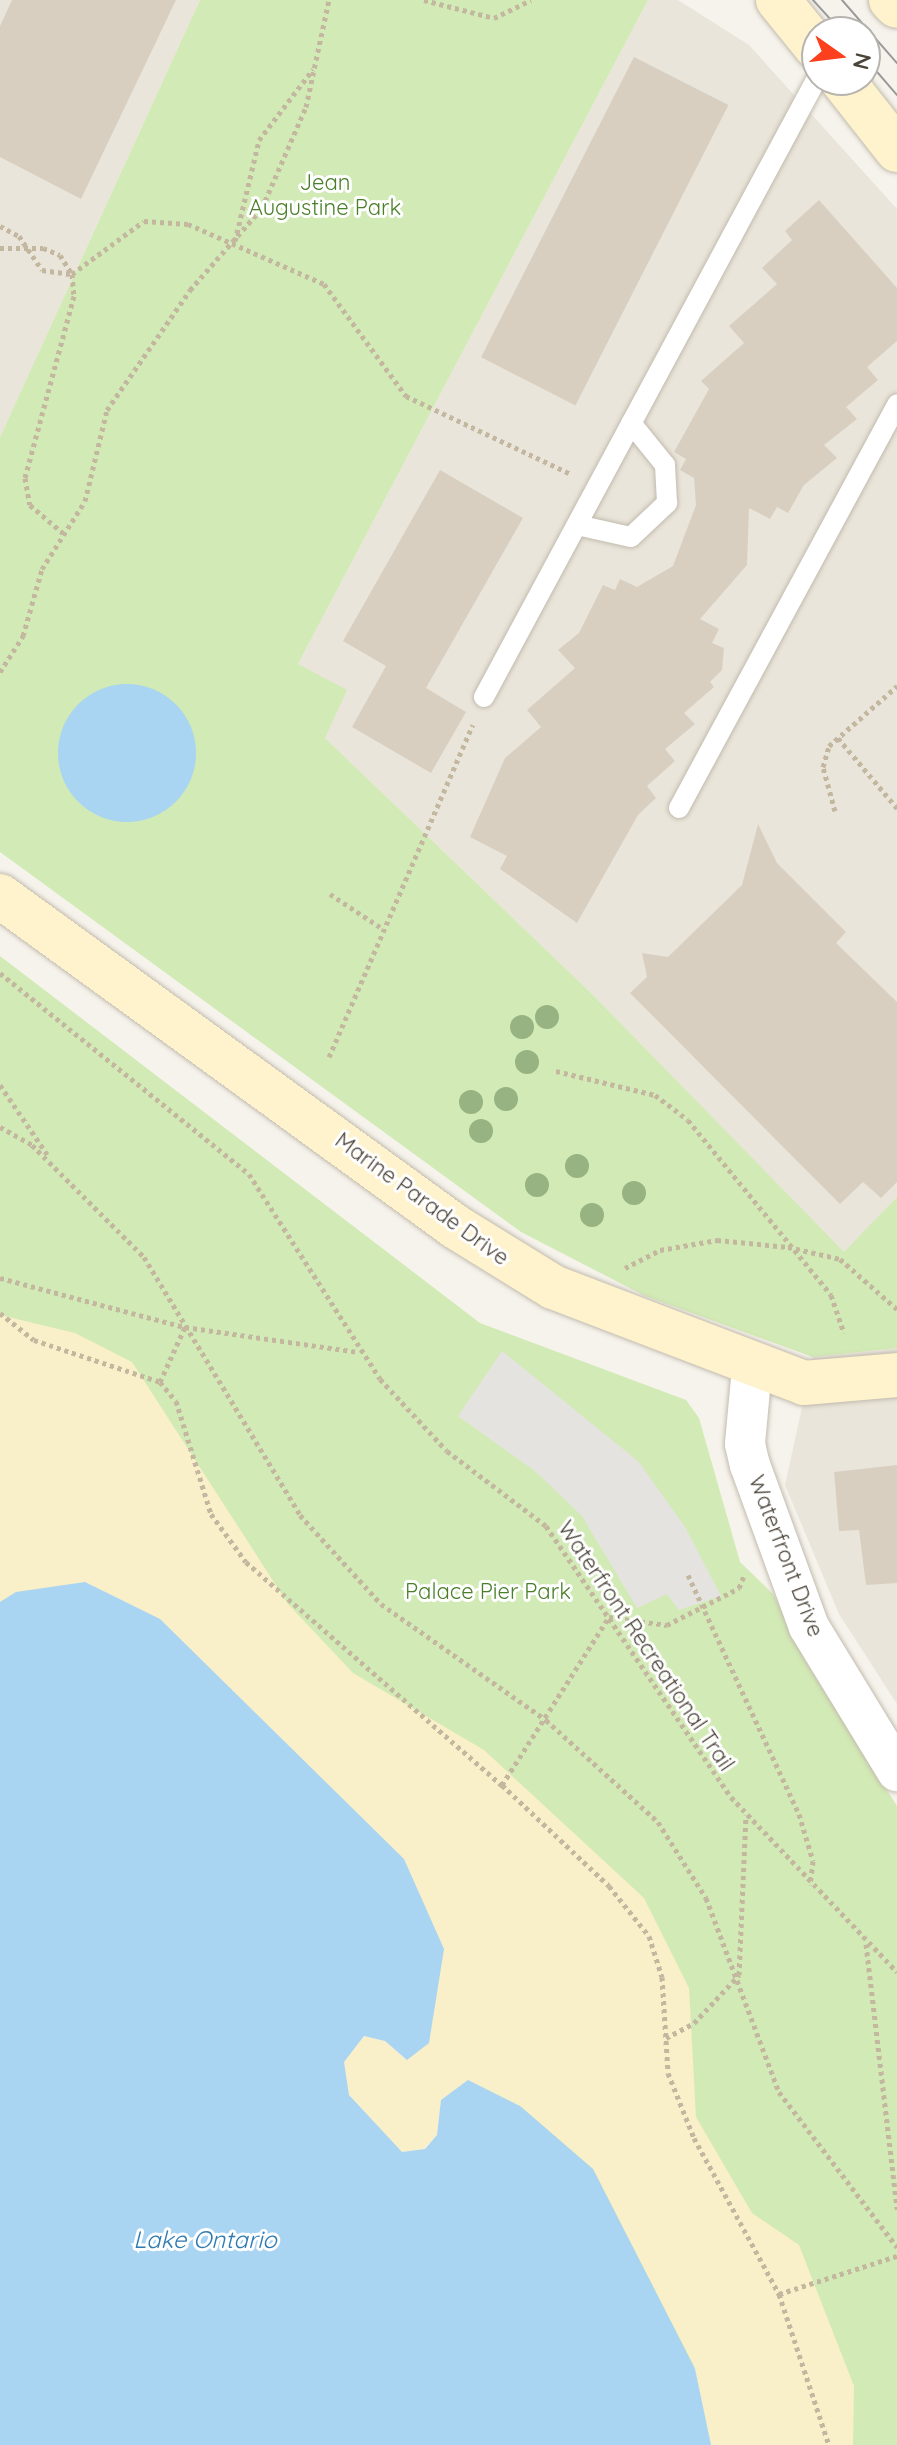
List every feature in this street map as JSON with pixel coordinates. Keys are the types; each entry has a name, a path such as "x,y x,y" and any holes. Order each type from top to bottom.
{"street":[{"path":"778,0 801,28"},
{"path":"891,0 897,6"},
{"path":"855,96 897,150"},
{"name":"Marine Parade Drive","path":"0,896 502,1259 752,1368 804,1383 897,1375"},
{"name":"Waterfront Drive","path":"752,1368 745,1444 750,1465 809,1627 897,1771"}],"lane":[{"path":"484,697 807,96"},
{"path":"679,808 897,404"},
{"path":"577,525 631,537 667,503 665,465 631,423"}],"path":[{"path":"0,672 23,636 39,574 89,492 107,410 190,290 232,246 269,195 306,107 329,0"},
{"path":"424,0 487,18 531,0"},
{"path":"232,246 259,140 313,68"},
{"path":"0,226 19,236 25,251 42,270 72,274 155,218 232,246 334,293 406,396 598,487"},
{"path":"0,248 60,255 72,274 74,296 25,478 39,518 63,533"},
{"path":"835,811 823,767 838,738 897,686"},
{"path":"329,1057 359,999 380,927 484,697"},
{"path":"838,738 897,808"},
{"path":"330,894 380,927"},
{"name":"Waterfront Recreational Trail","path":"0,973 249,1174 360,1352 415,1421 538,1517 609,1617 663,1706 746,1814 810,1886 897,1972"},
{"path":"556,1071 655,1095 677,1111 831,1295 844,1333"},
{"path":"0,1085 52,1163 144,1257 300,1515 371,1593 546,1720 658,1822 706,1898 739,1975 779,2092 897,2247"},
{"path":"0,1127 52,1163"},
{"path":"625,1268 660,1250 717,1240 788,1247 840,1259 897,1309"},
{"path":"0,1278 185,1327 360,1352"},
{"path":"0,1313 34,1340 160,1382 176,1401 211,1514 246,1562 502,1785 609,1886 649,1936 662,1977 668,2073 694,2138 779,2294 829,2445"},
{"path":"160,1382 185,1327"},
{"path":"502,1785 609,1617 667,1625 705,1609 739,1588 747,1568"},
{"path":"688,1575 799,1814 813,1861 810,1886"},
{"path":"666,2038 694,2023 739,1975 746,1814"},
{"path":"866,1944 897,2209"},
{"path":"779,2294 897,2256"}],"shaded area":[{"path":"0,0 200,0 0,437"},
{"path":"648,0 678,0 749,45 897,209 897,1197 844,1253 590,992 325,738 298,664"},
{"path":"897,1348 897,1704 839,1614 785,1485 813,1357"},
{"path":"502,1351 639,1462 685,1527 721,1596 679,1610 667,1594 637,1608 582,1516 535,1471 458,1416"}],"green space":[{"name":"Jean Augustine Park","path":"200,0 648,0 298,664 347,690 325,738 590,992 844,1252 897,1197 897,1348 813,1357 645,1296 521,1232 0,852 0,437"},
{"name":"Palace Pier Park","path":"0,956 480,1323 686,1400 699,1418 740,1562 774,1595 804,1659 897,1806 897,2445 711,2445 695,2368 16,1592 0,1602"}],"sand":[{"path":"0,1315 75,1333 132,1362 288,1604 353,1673 484,1750 644,1898 689,1988 696,2117 752,2213 799,2245 854,2386 853,2445 711,2445 695,2368 593,2169 520,2106 441,2100 437,2135 424,2149 401,2152 349,2095 344,2062 364,2036 385,2041 406,2060 16,1592 0,1602"}],"water":[{"path":"127,684 153,690 176,704 190,727 196,753 190,779 176,802 153,816 127,822 101,816 78,802 64,779 58,753 64,727 78,704 101,690"},
{"name":"Lake Ontario","path":"85,1582 160,1619 404,1859 444,1949 429,2043 407,2060 385,2041 364,2036 344,2062 349,2095 402,2152 425,2149 437,2135 441,2100 468,2080 520,2106 593,2169 695,2369 711,2445 0,2445 0,1602 16,1592"}],"building":[{"path":"12,0 176,0 81,199 0,157 0,26"},
{"path":"634,57 728,105 575,405 481,357"},
{"path":"819,200 897,288 897,341 867,367 878,380 846,407 857,419 824,445 837,458 804,485 788,513 777,507 770,519 749,508 747,565 700,619 719,629 712,643 724,648 722,670 710,682 714,687 684,713 695,724 665,749 675,761 647,786 656,798 638,815 577,923 500,869 507,856 470,837 505,758 541,727 527,710 575,668 558,650 579,633 603,585 615,590 620,579 637,587 673,566 696,505 694,478 680,470 686,459 674,452 709,389 701,381 744,343 729,326 777,284 762,268 792,240 785,231"},
{"path":"440,470 523,518 426,688 466,712 431,773 352,727 386,666 343,641"},
{"path":"758,824 777,863 846,932 836,943 897,1002 897,1182 881,1198 863,1182 840,1204 630,993 647,977 642,953 668,957 742,885"},
{"path":"897,1465 897,1583 866,1585 859,1530 839,1531 834,1472"}],"tram line":[{"path":"813,0 828,16"},
{"path":"842,0 897,63"},
{"path":"881,76 897,95"}]}
